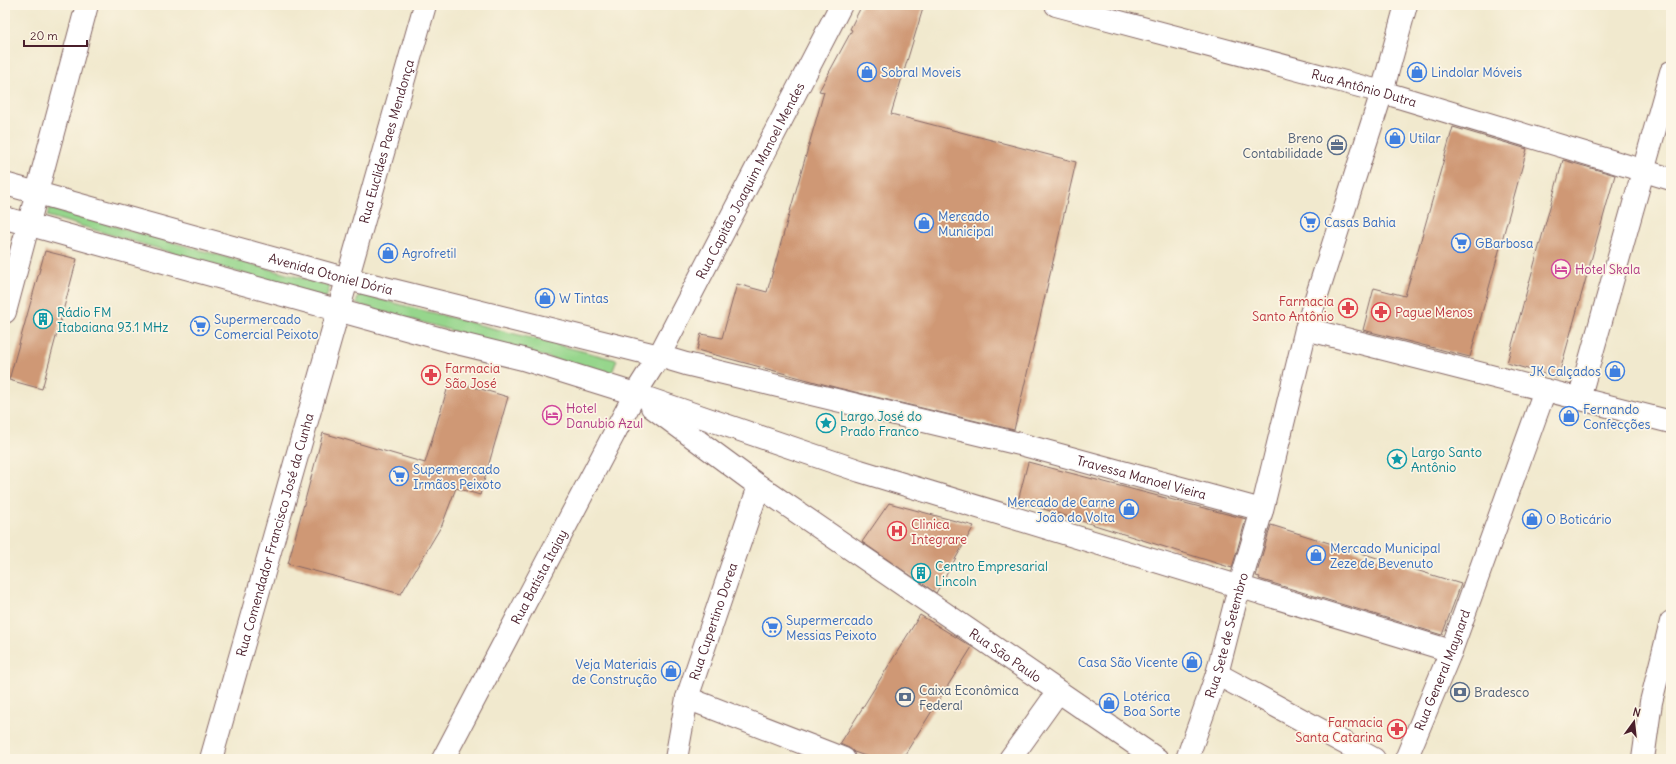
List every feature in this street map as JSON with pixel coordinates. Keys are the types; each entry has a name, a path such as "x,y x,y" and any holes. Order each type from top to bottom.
{"street":[{"path":"5,312 87,5"},
{"name":"Rua Euclides Paes Mendonça","path":"339,311 425,5"},
{"name":"Rua Capitão Joaquim Manoel Mendes","path":"635,394 659,356 842,5"},
{"name":"Rua Antônio Dutra","path":"1056,5 1382,92 1671,179"},
{"path":"1262,510 1306,329 1382,92 1406,5"},
{"path":"1579,399 1671,72"},
{"name":"Avenida Otoniel Dória","path":"5,184 32,208 339,311 522,359 635,394 860,471 1239,588 1451,651"},
{"name":"Avenida Otoniel Dória","path":"5,218 32,208 348,279 881,412 1020,444"},
{"name":"Rua Comendador Francisco José da Cunha","path":"211,759 339,311"},
{"path":"1306,329 1457,369 1671,422"},
{"name":"Rua General Maynard","path":"1406,759 1451,651 1545,390"},
{"name":"Rua São Paulo","path":"635,394 759,486 1157,759"},
{"name":"Rua Batista Itajay","path":"443,759 635,394"},
{"name":"Travessa Manoel Vieira","path":"1020,444 1262,510"},
{"name":"Rua Cupertino Dorea","path":"676,759 687,698 759,486"},
{"name":"Rua Sete de Setembro","path":"1187,759 1217,674 1239,588 1262,510"},
{"path":"1643,759 1652,702 1671,622"},
{"path":"1217,674 1374,759"},
{"path":"1010,759 1058,692"},
{"path":"687,698 844,759"}],"green space":[{"path":"49,208 330,286 326,298 47,216"},
{"path":"359,294 617,360 611,375 356,304"}],"building":[{"name":"Mercado Municipal","path":"862,5 924,5 891,114 1076,162 1014,430 838,388 697,350 701,334 722,338 737,284 767,292 824,92 819,91 852,30 850,29"},
{"name":"GBarbosa","path":"1453,127 1527,149 1470,357 1363,330 1374,288 1405,296"},
{"name":"Hotel Skala","path":"1563,160 1615,175 1558,378 1507,363"},
{"name":"Rádio FM Itabaiana 93.1 MHz","path":"45,251 77,259 42,389 9,380"},
{"name":"Supermercado Irmãos Peixoto","path":"450,380 508,397 480,495 456,488 442,525 401,594 288,564 323,433 425,463"},
{"name":"Mercado de Carne João do Volta","path":"1028,462 1246,519 1232,568 1018,501"},
{"name":"Centro Empresarial Lincoln","path":"889,503 974,526 936,593 862,542"},
{"name":"Mercado Municipal Zeze de Bevenuto","path":"1271,525 1461,584 1442,635 1259,579 1260,577 1256,576"},
{"name":"Caixa Econômica Federal","path":"920,615 972,647 902,759 874,759 854,752 840,744"}],"place":[{"name":"Sobral Moveis","path":"867,72"},
{"name":"Lindolar Móveis","path":"1417,72"},
{"name":"Utilar","path":"1395,138"},
{"name":"Breno Contabilidade","path":"1337,145"},
{"name":"Casas Bahia","path":"1310,222"},
{"name":"Mercado Municipal","path":"924,223"},
{"name":"GBarbosa","path":"1461,243"},
{"name":"Agrofretil","path":"388,253"},
{"name":"Hotel Skala","path":"1561,269"},
{"name":"W Tintas","path":"545,298"},
{"name":"Farmacia Santo Antônio","path":"1348,308"},
{"name":"Pague Menos","path":"1381,312"},
{"name":"Rádio FM Itabaiana 93.1 MHz","path":"43,319"},
{"name":"Supermercado Comercial Peixoto","path":"200,326"},
{"name":"JK Calçados","path":"1615,371"},
{"name":"Farmacia São José","path":"431,375"},
{"name":"Hotel Danubio Azul","path":"552,415"},
{"name":"Fernando Confecções","path":"1569,416"},
{"name":"Largo José do Prado Franco","path":"826,423"},
{"name":"Largo Santo Antônio","path":"1397,459"},
{"name":"Supermercado Irmãos Peixoto","path":"399,476"},
{"name":"Mercado de Carne João do Volta","path":"1129,509"},
{"name":"O Boticário","path":"1532,519"},
{"name":"Clinica Integrare","path":"897,531"},
{"name":"Mercado Municipal Zeze de Bevenuto","path":"1316,555"},
{"name":"Centro Empresarial Lincoln","path":"921,573"},
{"name":"Supermercado Messias Peixoto","path":"772,627"},
{"name":"Casa São Vicente","path":"1192,662"},
{"name":"Veja Materiais de Construção","path":"671,671"},
{"name":"Bradesco","path":"1460,692"},
{"name":"Caixa Econômica Federal","path":"905,697"},
{"name":"Lotérica Boa Sorte","path":"1109,703"},
{"name":"Farmacia Santa Catarina","path":"1397,729"}]}
